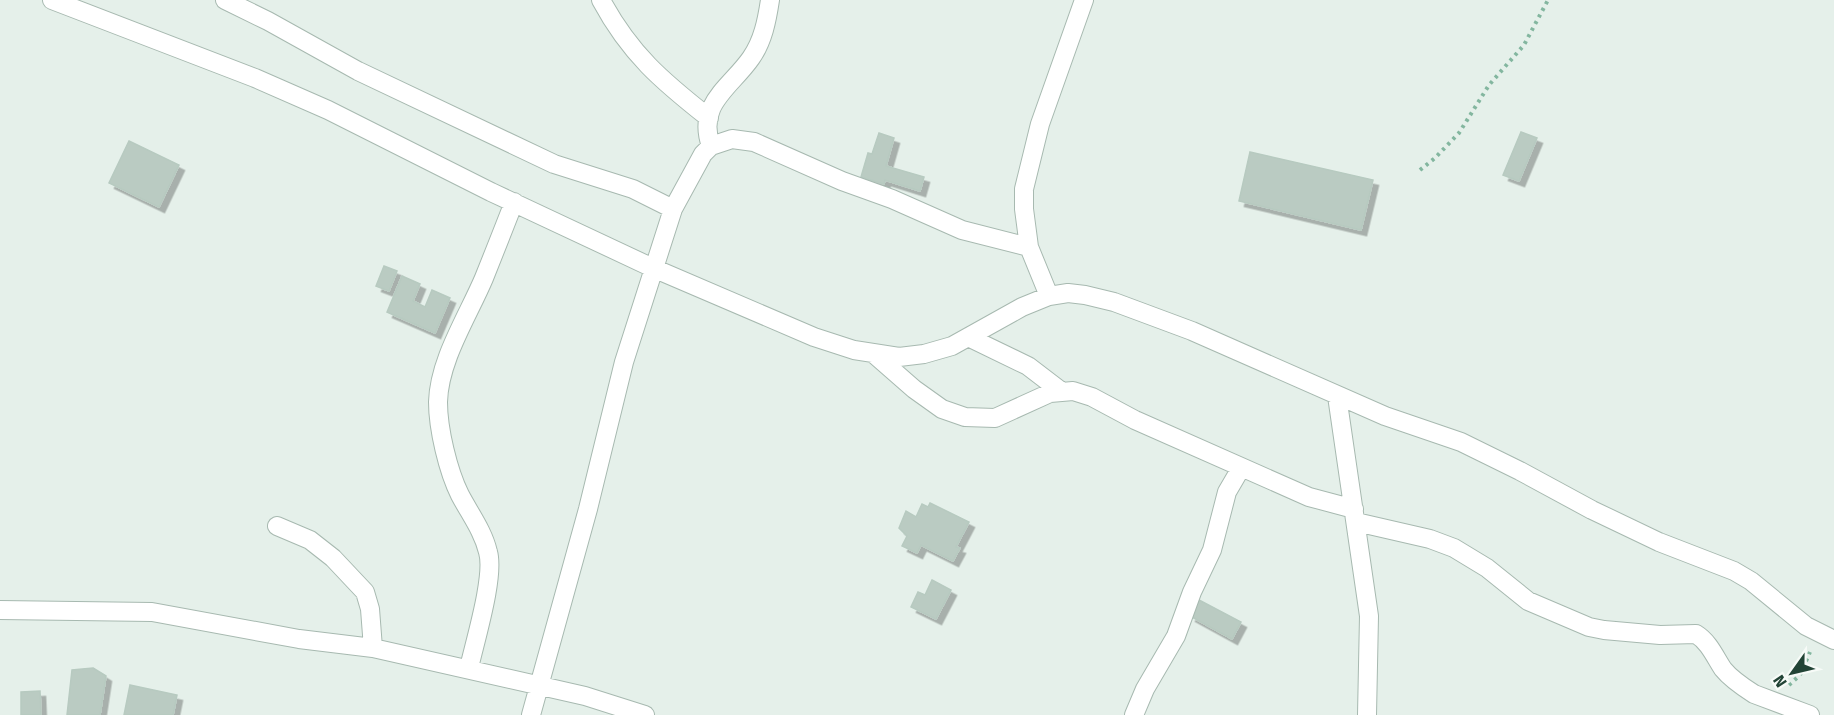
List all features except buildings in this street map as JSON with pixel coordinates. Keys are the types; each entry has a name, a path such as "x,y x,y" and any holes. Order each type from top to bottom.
{"street":[{"path":"52,0 255,78 328,110 653,268 814,337 854,350 899,357 924,354 952,346 1022,307 1049,296 1068,293 1114,302 1192,332 1386,416 1461,442 1659,542 1734,571 1752,581 1806,626 1826,637"},
{"path":"225,0 358,71 554,164 633,189 674,209"},
{"path":"601,0 629,46 658,76 709,118"},
{"path":"711,146 707,131 713,104 750,60 761,40 770,0"},
{"path":"1049,296 1029,247 1024,189 1040,124 1084,0"},
{"path":"531,715 588,508 624,362 653,268 674,209 703,154 711,146 732,139 754,142 962,230 1029,247"},
{"path":"469,668 487,591 489,554 475,520 459,494 450,469 438,402 450,355 514,202"},
{"path":"968,337 1028,366 1062,392"},
{"path":"874,354 914,389 942,409 965,417 995,418 1050,393 1072,391 1092,397 1135,420 1309,497 1454,548 1479,562 1528,601 1589,627 1660,635 1696,634 1709,647 1725,671 1754,694 1810,715"},
{"path":"1337,396 1369,616 1366,715"},
{"path":"1134,715 1145,689 1176,636 1192,592 1218,534 1227,492 1241,468"},
{"path":"277,526 310,540 333,558 365,592 370,609 373,648"},
{"path":"0,610 152,612 299,639 373,648 469,668 585,696 645,715"}],"path":[{"path":"1420,170 1459,133 1489,85 1524,45 1548,0"},
{"path":"1769,699 1800,675 1826,637"}]}
